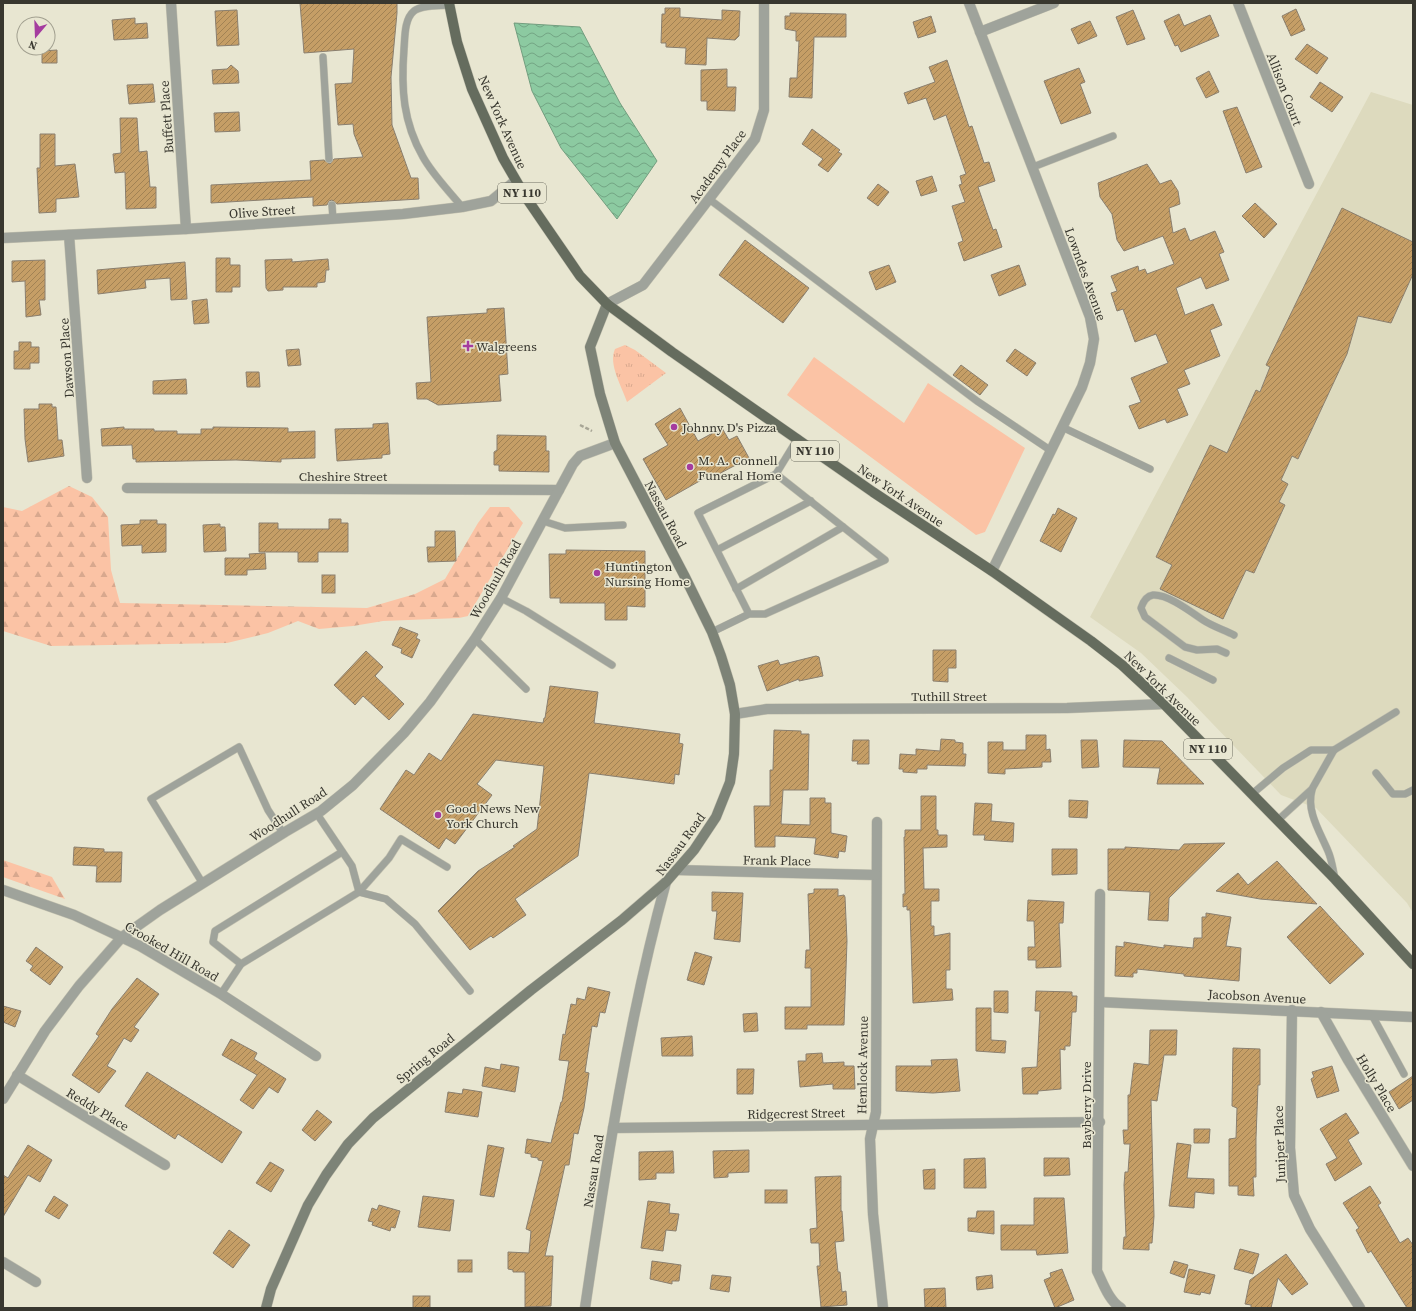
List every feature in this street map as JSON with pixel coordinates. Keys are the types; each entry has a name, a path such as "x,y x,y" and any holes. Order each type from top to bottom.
{"main road":[{"name":"New York Avenue","path":"449,4 457,42 472,89 515,181 580,276 607,304 672,352 798,438 873,492 992,571 1091,641 1122,665 1164,704 1335,879 1413,964"},
{"name":"Nassau Road","path":"607,304 590,347 600,394 615,443 712,632 730,685 735,714 734,754 730,782 716,817 694,850 666,882"},
{"name":"Spring Road","path":"266,1308 271,1289 308,1205 326,1175 348,1144 379,1113 531,990 622,920 666,882"}],"street":[{"name":"Buffett Place","path":"171,3 186,229"},
{"name":"Academy Place","path":"607,304 643,285 755,139 764,110 764,3"},
{"name":"Lowndes Avenue","path":"969,3 1090,317 1094,339 1090,363 1084,381 992,571"},
{"path":"980,32 1054,3"},
{"name":"Allison Court","path":"1238,3 1309,184"},
{"name":"Olive Street","path":"3,238 186,229 333,219 462,207 491,201 515,181"},
{"name":"Dawson Place","path":"69,235 87,478"},
{"name":"Woodhull Road","path":"3,1099 49,1025 79,986 122,937 160,910 283,833 317,814 353,785 404,733 430,702 475,639 500,598 573,464 580,456 615,443"},
{"name":"Cheshire Street","path":"127,488 559,490"},
{"name":"Tuthill Street","path":"735,714 766,709 1067,708 1164,704"},
{"name":"Hemlock Avenue","path":"877,822 876,1112 870,1139 873,1214 884,1308"},
{"name":"Frank Place","path":"677,870 876,875"},
{"name":"Nassau Road","path":"585,1308 613,1128 647,953 666,882"},
{"name":"Crooked Hill Road","path":"3,890 74,915 122,937 221,994 316,1056"},
{"name":"Bayberry Drive","path":"1100,894 1100,1122 1098,1271 1109,1294 1116,1305 1121,1308"},
{"name":"Jacobson Avenue","path":"1100,1002 1413,1017"},
{"name":"Juniper Place","path":"1292,1010 1290,1148 1294,1194 1310,1229 1360,1308"},
{"name":"Holly Place","path":"1321,1012 1348,1060 1413,1166"},
{"name":"Reddy Place","path":"17,1075 165,1165"},
{"name":"Ridgecrest Street","path":"613,1128 1100,1122"},
{"path":"3,1262 36,1282"}],"lane":[{"path":"449,4 418,9 408,18 402,76 405,116 412,135 423,158 462,207"},
{"path":"323,57 329,160"},
{"path":"1033,167 1113,136"},
{"path":"709,199 977,401 1050,450"},
{"path":"332,205 333,219"},
{"path":"1062,427 1150,469"},
{"path":"749,614 698,513 776,474 798,438"},
{"path":"712,632 749,614 765,614 885,560 776,474"},
{"path":"717,550 811,501"},
{"path":"545,517 565,528 623,525"},
{"path":"736,589 843,527"},
{"path":"1226,653 1217,649 1197,650 1185,647 1145,617 1141,608 1144,600 1152,595 1161,596 1192,612 1204,621 1234,635"},
{"path":"500,598 526,611 612,665"},
{"path":"475,639 526,689"},
{"path":"1169,658 1213,680"},
{"path":"1335,879 1329,853 1313,815 1310,797 1312,789 1334,750 1396,712"},
{"path":"203,884 151,798 239,747 268,810 283,833"},
{"path":"1252,794 1283,768 1311,750 1334,750"},
{"path":"1376,773 1394,794 1406,794 1413,790"},
{"path":"1277,821 1312,789"},
{"path":"317,814 352,866 359,892"},
{"path":"221,994 241,964 359,892 388,858 401,839 447,867"},
{"path":"241,964 213,942 215,931 342,852"},
{"path":"359,892 386,899 415,924 470,991"},
{"path":"1372,1015 1404,1074"}],"path":[{"path":"580,425 592,431"}],"shaded area":[{"path":"1371,92 1413,105 1413,913 1407,903 1316,808 1281,795 1187,697 1141,653 1090,617"}],"green space":[{"path":"625,345 635,350 666,373 627,402 616,376 613,362 615,349"},
{"path":"814,357 904,423 928,383 1025,448 985,532 976,535 787,395"},
{"path":"69,486 92,497 108,517 111,570 120,603 367,608 415,594 445,579 478,523 490,507 509,507 523,523 468,616 459,618 383,621 353,626 319,629 298,621 268,633 227,643 51,646 3,631 3,507 22,511"},
{"path":"3,860 52,877 65,899 3,877"}],"water":[{"path":"514,23 580,27 620,103 657,161 617,219 561,148 532,91"}],"building":[{"path":"300,3 397,3 391,77 392,125 411,178 418,178 419,199 337,204 332,200 329,201 327,205 313,206 313,197 211,203 211,185 311,180 310,161 324,160 330,164 334,159 363,157 354,134 353,124 338,125 335,84 352,83 354,49 304,53"},
{"path":"665,8 680,8 680,17 722,20 722,10 740,11 739,36 735,40 707,38 706,65 685,64 686,48 666,47 666,43 661,43 662,14 665,14"},
{"path":"1296,9 1305,30 1291,36 1282,16"},
{"path":"237,10 239,45 217,46 215,11"},
{"path":"1133,10 1145,39 1127,45 1116,17"},
{"path":"790,13 846,14 846,37 814,37 812,98 789,97 790,78 797,78 799,41 796,41 796,31 785,29 785,16 790,16"},
{"path":"1179,14 1184,26 1210,15 1219,36 1181,52 1178,45 1175,46 1164,21"},
{"path":"931,16 936,32 918,38 913,22"},
{"path":"135,18 135,24 147,23 148,38 114,40 112,20"},
{"path":"1090,21 1097,36 1078,44 1071,29"},
{"path":"1307,44 1328,58 1317,74 1295,59"},
{"path":"56,50 57,63 42,63 42,56 56,56"},
{"path":"947,60 969,127 972,126 984,163 989,162 995,181 978,187 993,230 996,229 1002,247 964,261 958,243 963,241 952,206 965,202 959,185 962,184 960,176 966,174 946,115 934,120 926,98 908,104 904,93 935,82 929,67"},
{"path":"231,65 238,71 239,83 213,84 212,70 227,69"},
{"path":"1079,68 1085,82 1080,84 1091,113 1061,124 1044,81"},
{"path":"727,69 727,87 736,87 735,111 707,110 707,101 701,101 701,70"},
{"path":"1209,71 1219,92 1206,98 1196,78"},
{"path":"1320,82 1343,97 1332,112 1310,97"},
{"path":"153,84 155,102 129,104 127,85"},
{"path":"1237,107 1262,167 1246,173 1223,111"},
{"path":"239,112 240,131 215,132 214,113"},
{"path":"120,118 137,118 139,152 147,151 150,187 156,187 156,208 126,209 125,172 115,173 113,154 121,153"},
{"path":"812,129 840,150 838,152 842,154 828,172 818,165 823,159 802,144"},
{"path":"40,134 55,134 55,166 75,164 79,197 56,199 56,212 39,213 37,168 40,168"},
{"path":"1147,164 1160,184 1171,180 1178,191 1180,204 1169,208 1173,233 1185,228 1190,241 1215,231 1224,252 1219,254 1229,280 1206,289 1201,277 1176,288 1185,315 1213,304 1222,325 1210,330 1220,356 1184,370 1190,384 1177,389 1188,415 1167,423 1165,419 1139,429 1129,406 1141,402 1131,378 1168,363 1156,334 1135,342 1123,309 1117,311 1111,293 1117,291 1111,276 1138,266 1139,271 1145,269 1147,274 1174,264 1163,236 1124,251 1117,240 1112,214 1100,197 1098,183"},
{"path":"932,176 937,191 921,196 916,181"},
{"path":"878,184 889,192 878,206 867,198"},
{"path":"1255,203 1277,224 1264,238 1242,216"},
{"path":"1342,208 1413,242 1413,274 1391,323 1358,316 1347,354 1298,459 1292,456 1281,480 1288,484 1279,502 1285,505 1254,573 1246,570 1223,619 1160,589 1172,565 1156,557 1210,445 1227,453 1256,390 1260,392 1270,367 1266,365"},
{"path":"745,240 809,288 783,323 719,275"},
{"path":"216,258 230,258 230,265 240,265 240,287 232,287 232,292 216,292"},
{"path":"292,259 292,262 328,259 329,270 326,270 325,282 317,283 317,287 283,287 283,290 268,291 266,288 265,260"},
{"path":"45,260 45,300 39,300 41,315 26,317 25,281 12,282 12,261"},
{"path":"185,262 187,299 171,300 170,278 145,280 146,288 98,294 97,270"},
{"path":"889,265 896,282 876,290 869,272"},
{"path":"1019,265 1026,285 999,296 991,275"},
{"path":"207,299 209,323 194,324 192,301"},
{"name":"Walgreens","path":"504,308 508,374 499,375 501,401 438,405 427,399 417,399 416,383 431,382 427,317 487,313 487,309"},
{"path":"19,342 31,342 31,347 39,347 39,363 30,363 30,369 14,369 14,351 19,351"},
{"path":"299,349 301,365 288,366 286,350"},
{"path":"1015,349 1036,363 1027,376 1006,361"},
{"path":"961,365 988,385 980,395 953,375"},
{"path":"246,372 259,372 260,387 247,387"},
{"path":"186,379 187,394 153,394 153,381"},
{"path":"39,404 52,404 52,407 56,407 58,440 62,440 64,456 28,462 25,439 24,409 39,409"},
{"name":"M. A. Connell Funeral Home","path":"680,408 698,441 722,428 729,440 737,436 749,458 715,476 712,474 666,500 643,459 668,445 655,424"},
{"path":"388,423 390,454 382,455 382,458 337,461 335,429 373,428 373,424"},
{"path":"124,427 124,429 177,431 177,434 201,434 201,429 213,429 213,427 288,428 288,432 315,431 315,458 281,459 281,462 236,460 136,462 136,459 133,459 132,445 102,446 101,429"},
{"path":"497,435 546,436 546,451 549,451 549,472 499,471 499,465 494,465 494,452 497,450"},
{"path":"1058,508 1077,518 1061,552 1040,541 1053,514 1055,515"},
{"path":"329,519 341,519 341,523 348,523 348,552 318,552 318,562 298,562 298,552 259,552 259,523 278,523 278,529 329,529"},
{"path":"140,520 157,520 157,524 166,524 166,552 142,553 142,545 122,546 121,525 140,524"},
{"path":"220,524 220,527 225,527 226,551 204,552 203,525"},
{"path":"435,531 455,531 456,561 428,562 427,547 435,547"},
{"name":"Huntington Nursing Home","path":"566,550 645,551 645,607 627,606 627,620 605,620 605,603 560,603 560,598 550,598 549,554 566,554"},
{"path":"265,553 266,569 247,570 247,575 225,575 225,558 250,558 249,554"},
{"path":"322,575 335,575 335,593 322,593"},
{"path":"400,627 418,634 416,638 420,640 412,658 401,653 402,649 392,645"},
{"path":"933,650 956,650 956,668 948,668 948,682 933,681"},
{"path":"366,651 383,667 375,676 404,704 389,720 363,696 355,705 334,685"},
{"path":"816,656 819,657 823,676 799,681 799,679 767,691 758,666 778,660 780,665"},
{"name":"Good News New York Church","path":"550,686 598,692 594,723 680,734 679,743 683,744 679,775 675,774 674,784 589,773 578,856 515,899 526,915 493,938 491,936 470,950 438,911 478,871 515,847 513,846 537,829 544,766 496,760 477,784 492,795 455,844 446,838 439,849 380,809 406,770 414,775 429,753 441,761 473,714 543,723"},
{"path":"774,730 801,731 801,734 809,734 808,790 783,790 781,824 810,825 810,798 825,798 825,803 831,803 831,833 847,836 845,852 839,851 838,858 814,854 816,838 775,836 775,847 755,847 754,806 770,806 770,770 773,770"},
{"path":"1026,735 1046,735 1046,750 1050,749 1051,762 1042,762 1042,767 1005,769 1005,774 988,773 988,742 1003,742 1003,750 1026,750"},
{"path":"941,739 955,740 955,742 963,743 963,754 966,754 965,766 927,765 927,769 917,769 917,773 903,772 903,769 899,769 900,754 916,755 916,749 940,751"},
{"path":"853,740 869,740 869,764 857,764 858,761 852,761"},
{"path":"1081,740 1097,740 1099,767 1082,768"},
{"path":"1124,740 1162,741 1204,784 1157,784 1160,768 1123,767"},
{"path":"921,796 936,796 936,830 938,830 938,835 947,835 947,847 923,848 924,889 939,889 939,901 931,901 931,926 934,926 934,936 950,933 950,970 946,970 946,989 952,989 953,1000 913,1003 910,910 907,910 907,906 903,907 903,894 905,894 904,837 905,830 921,830"},
{"path":"1069,800 1088,801 1087,818 1069,817"},
{"path":"975,803 992,804 991,821 1014,823 1013,842 984,840 985,835 973,835"},
{"path":"1225,843 1169,898 1168,921 1148,920 1150,892 1108,890 1108,849 1125,849 1125,847 1179,850 1184,844"},
{"path":"74,847 104,849 104,852 122,852 121,882 96,882 97,866 73,865"},
{"path":"1052,849 1077,849 1077,874 1052,875"},
{"path":"1277,861 1317,904 1260,899 1216,891 1238,873 1248,885"},
{"path":"814,889 838,889 838,896 844,895 845,897 847,941 844,1025 807,1025 807,1029 785,1029 785,1007 811,1007 811,968 805,968 806,950 810,950 808,894 814,893"},
{"path":"712,892 743,893 740,942 714,939 717,911 712,911"},
{"path":"1028,900 1064,902 1063,923 1059,923 1061,967 1036,968 1036,960 1028,960 1028,947 1035,947 1034,921 1027,921"},
{"path":"1320,906 1364,954 1330,984 1287,937"},
{"path":"1206,913 1231,917 1226,946 1241,948 1239,981 1184,976 1184,974 1137,969 1137,973 1133,973 1133,977 1115,976 1116,946 1124,947 1124,942 1164,948 1164,945 1193,948 1194,938 1202,938 1202,917 1206,917"},
{"path":"36,947 63,967 50,985 30,970 33,966 26,961"},
{"path":"695,952 712,957 704,985 687,980"},
{"path":"137,978 159,994 134,1027 139,1030 131,1042 124,1038 107,1066 116,1071 99,1093 72,1075 99,1036 96,1034 112,1009"},
{"path":"588,987 610,992 605,1013 600,1012 597,1027 592,1026 585,1072 589,1073 584,1108 578,1134 574,1133 569,1165 565,1165 545,1256 553,1256 551,1306 525,1307 525,1272 513,1272 513,1270 508,1269 508,1252 529,1253 531,1231 526,1229 543,1161 538,1160 538,1158 531,1157 531,1154 525,1153 527,1139 551,1143 562,1102 569,1061 559,1060 563,1034 565,1035 571,1004 576,1005 577,998 585,1000"},
{"path":"994,991 1008,991 1008,1013 994,1012"},
{"path":"1036,991 1072,992 1072,996 1077,996 1076,1012 1072,1012 1070,1046 1065,1046 1065,1050 1060,1049 1061,1089 1038,1091 1038,1094 1023,1094 1022,1068 1037,1067 1040,1011 1035,1011"},
{"path":"3,1006 21,1011 15,1027 3,1022"},
{"path":"976,1008 991,1008 991,1040 1006,1041 1005,1053 976,1051"},
{"path":"757,1013 758,1031 744,1032 743,1014"},
{"path":"1150,1030 1177,1030 1176,1055 1164,1055 1157,1101 1151,1100 1154,1216 1152,1243 1149,1243 1149,1250 1123,1249 1124,1237 1126,1237 1124,1185 1125,1172 1128,1172 1130,1144 1124,1144 1123,1130 1128,1130 1128,1095 1130,1095 1134,1063 1149,1065"},
{"path":"692,1036 693,1056 662,1056 661,1038"},
{"path":"231,1039 257,1053 254,1059 286,1079 278,1093 269,1087 253,1109 240,1100 257,1075 222,1055"},
{"path":"1233,1048 1260,1049 1260,1085 1258,1085 1256,1138 1256,1177 1253,1177 1254,1196 1238,1195 1238,1186 1229,1186 1229,1139 1236,1138 1237,1108 1232,1106"},
{"path":"822,1053 823,1063 844,1062 844,1066 854,1066 855,1089 833,1089 833,1084 800,1087 798,1061 806,1061 806,1054"},
{"path":"957,1059 960,1091 933,1093 896,1091 896,1066 932,1066 931,1060"},
{"path":"501,1064 519,1067 515,1092 482,1086 485,1067 500,1070"},
{"path":"1332,1066 1339,1091 1317,1098 1311,1079 1314,1077 1312,1072"},
{"path":"737,1069 754,1069 753,1094 737,1094"},
{"path":"147,1072 242,1132 222,1163 178,1134 175,1139 125,1106"},
{"path":"1413,1076 1413,1100 1399,1109 1389,1092"},
{"path":"463,1089 482,1092 478,1117 445,1112 448,1092 462,1094"},
{"path":"317,1110 332,1122 315,1141 302,1130"},
{"path":"1346,1113 1359,1133 1348,1140 1362,1164 1335,1181 1326,1164 1337,1158 1320,1129"},
{"path":"1194,1129 1210,1129 1209,1143 1194,1143"},
{"path":"1177,1143 1191,1145 1187,1178 1214,1179 1214,1194 1195,1192 1194,1208 1169,1206"},
{"path":"28,1145 52,1160 40,1182 28,1175 3,1217 3,1175 8,1178"},
{"path":"488,1145 504,1148 494,1197 480,1195"},
{"path":"749,1150 749,1172 728,1173 728,1177 714,1178 713,1151"},
{"path":"673,1151 674,1173 656,1173 656,1179 639,1180 639,1152"},
{"path":"985,1158 986,1188 964,1188 964,1159"},
{"path":"1044,1158 1069,1158 1070,1175 1044,1176"},
{"path":"270,1162 284,1170 271,1192 256,1183"},
{"path":"935,1169 935,1189 924,1189 923,1170"},
{"path":"841,1176 841,1211 844,1241 835,1242 838,1272 840,1272 842,1292 846,1291 847,1305 821,1307 817,1266 820,1266 819,1243 811,1243 810,1229 817,1228 815,1177"},
{"path":"1370,1186 1381,1203 1378,1205 1400,1243 1408,1238 1413,1245 1413,1308 1407,1308 1371,1251 1368,1253 1356,1230 1359,1228 1343,1203"},
{"path":"765,1190 787,1190 787,1203 765,1203"},
{"path":"54,1196 68,1205 59,1219 45,1211"},
{"path":"423,1196 454,1200 450,1231 418,1227"},
{"path":"1034,1198 1064,1198 1068,1253 1037,1255 1036,1250 1001,1250 1001,1225 1034,1225"},
{"path":"648,1201 670,1204 669,1213 679,1214 676,1231 666,1230 663,1251 641,1248"},
{"path":"379,1205 400,1211 395,1228 391,1227 390,1231 372,1225 373,1222 368,1221 372,1208 377,1210"},
{"path":"977,1211 994,1211 994,1234 968,1231 968,1218 976,1218"},
{"path":"229,1230 250,1245 233,1268 213,1253"},
{"path":"1240,1249 1259,1254 1253,1274 1234,1269"},
{"path":"1286,1254 1308,1284 1292,1295 1278,1278 1271,1308 1251,1308 1251,1305 1245,1304 1250,1280"},
{"path":"458,1260 472,1260 472,1272 458,1272"},
{"path":"652,1261 681,1265 679,1281 672,1281 672,1284 650,1279"},
{"path":"1174,1261 1188,1265 1184,1278 1170,1273"},
{"path":"1062,1269 1074,1300 1055,1308 1044,1280 1051,1277 1050,1273"},
{"path":"1189,1269 1215,1275 1210,1294 1201,1292 1200,1295 1184,1292"},
{"path":"712,1275 731,1277 729,1292 710,1289"},
{"path":"992,1275 993,1288 977,1290 976,1277"},
{"path":"945,1288 946,1308 925,1308 924,1289"},
{"path":"413,1296 430,1296 430,1308 413,1308"}],"place":[{"name":"Walgreens","path":"468,346"},
{"name":"Johnny D's Pizza","path":"674,427"},
{"name":"M. A. Connell Funeral Home","path":"690,467"},
{"name":"Huntington Nursing Home","path":"597,573"},
{"name":"Good News New York Church","path":"438,815"}]}
